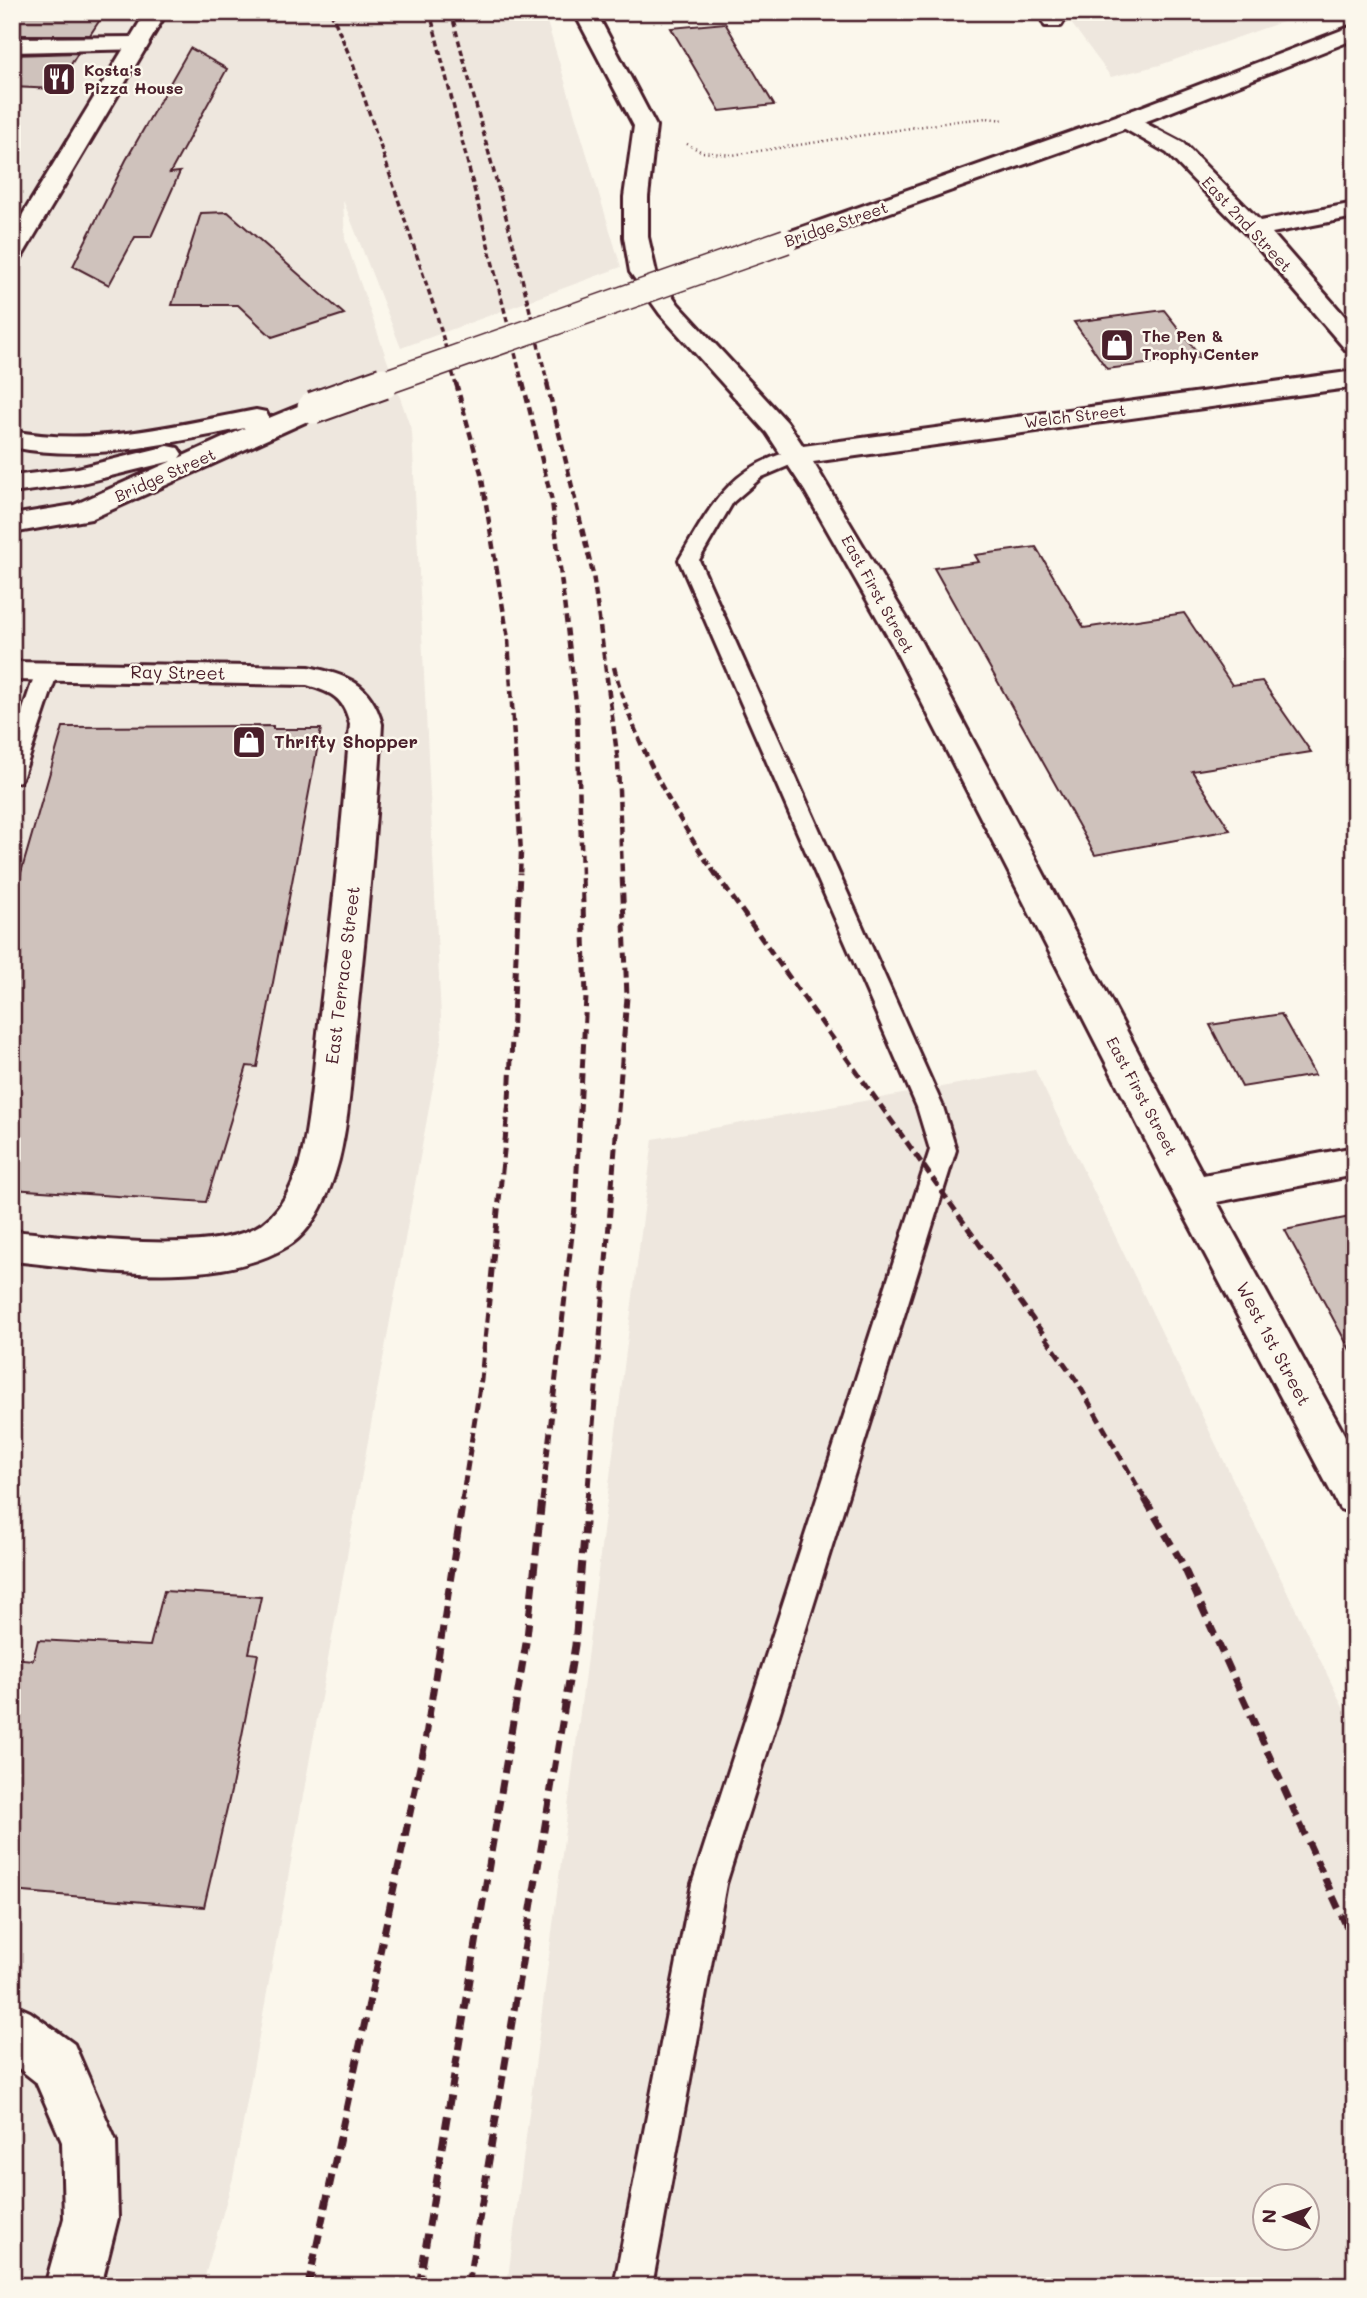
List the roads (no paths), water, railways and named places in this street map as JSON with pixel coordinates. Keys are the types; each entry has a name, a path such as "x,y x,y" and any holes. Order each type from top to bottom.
{"street":[{"path":"13,251 157,12"},
{"name":"East First Street","path":"585,12 645,126 635,197 636,237 642,272 669,309 778,428 819,491 906,642 1192,1192"},
{"name":"Bridge Street","path":"12,485 78,476 155,459 313,408 1126,120 1355,31"},
{"path":"12,45 138,44"},
{"name":"East 2nd Street","path":"1126,120 1175,148 1255,229 1355,344"},
{"path":"1255,229 1355,211"},
{"name":"Welch Street","path":"795,456 1355,379"},
{"path":"12,439 67,445 121,442 313,408"},
{"name":"Bridge Street","path":"12,524 81,513 313,408"},
{"path":"12,536 81,513"},
{"name":"Ray Street","path":"12,671 309,676 343,687"},
{"name":"East Terrace Street","path":"12,1246 124,1256 197,1258 255,1244 276,1234 300,1211 323,1147 359,838 366,724 360,706 343,687"},
{"path":"1192,1192 1355,1161"},
{"name":"West 1st Street","path":"1192,1192 1355,1496"},
{"path":"12,2030 55,2063 89,2141 91,2218 73,2286"}],"lane":[{"path":"633,2286 709,1884 943,1150 930,1107 689,560 725,499 755,473 795,456"},
{"path":"12,776 47,671"}],"railway":[{"path":"331,12 353,64 437,316 456,385"},
{"path":"430,12 523,385"},
{"path":"451,12 548,385"},
{"path":"456,383 481,473 508,639 521,853 520,875"},
{"path":"523,383 552,501 577,711 582,875"},
{"path":"547,383 593,574 618,761 622,875"},
{"path":"614,667 631,720 656,775 685,828 716,875"},
{"path":"462,1501 481,1380 509,1101 520,873"},
{"path":"542,1501 575,1208 586,997 582,873"},
{"path":"587,1501 627,997 622,873"},
{"path":"715,873 1076,1380 1146,1501"},
{"path":"308,2286 424,1748 463,1499"},
{"path":"419,2286 527,1637 542,1499"},
{"path":"468,2286 575,1645 587,1499"},
{"path":"1145,1499 1181,1561 1355,1945"}],"place":[{"name":"Kosta's Pizza House","path":"59,79"},
{"name":"The Pen & Trophy Center","path":"1117,345"},
{"name":"Thrifty Shopper","path":"249,742"}]}
